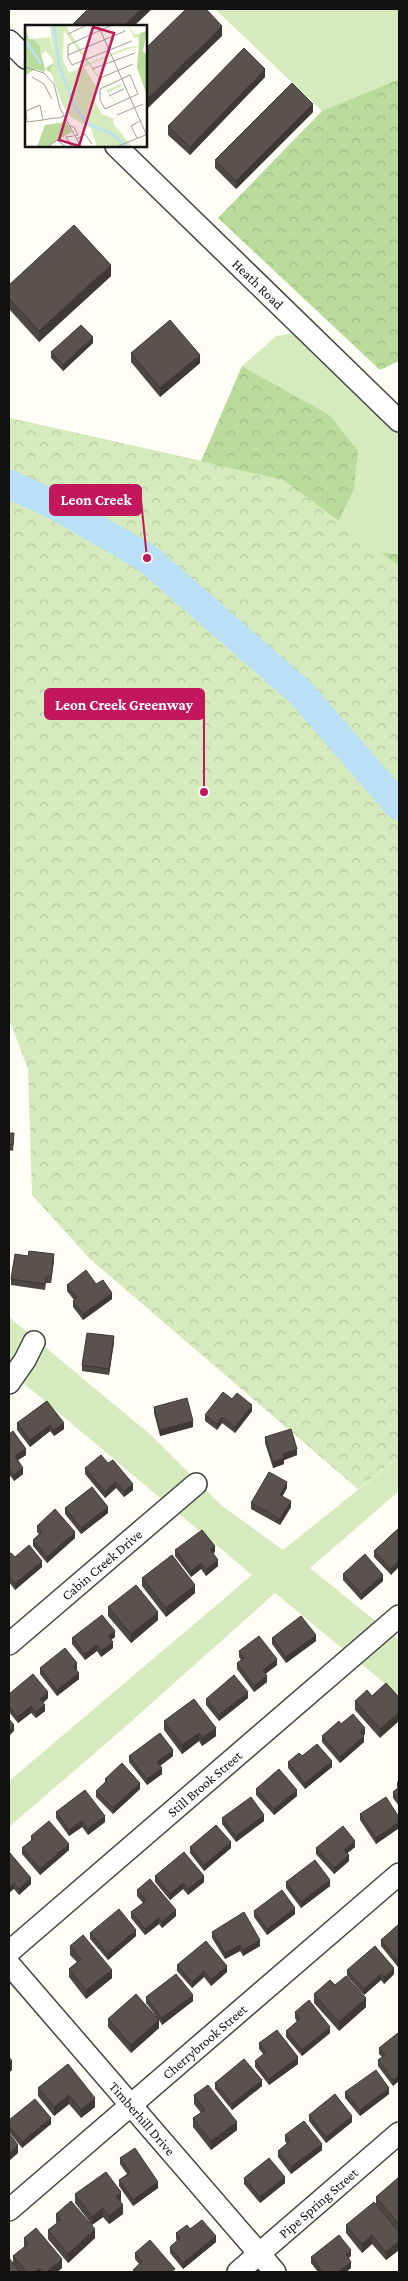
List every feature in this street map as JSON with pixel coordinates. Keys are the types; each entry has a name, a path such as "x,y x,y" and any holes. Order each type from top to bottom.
{"street":[{"path":"9,41 25,57"},
{"name":"Heath Road","path":"118,148 399,421"},
{"path":"9,1383 25,1360 34,1342"},
{"name":"Cabin Creek Drive","path":"9,1644 196,1484"},
{"name":"Still Brook Street","path":"9,1952 399,1616"},
{"name":"Cherrybrook Street","path":"9,2210 399,1874"},
{"name":"Timberhill Drive","path":"9,1964 275,2272"},
{"name":"Pipe Spring Street","path":"238,2272 399,2133"}],"green space":[{"path":"215,9 399,9 399,79 322,111"},
{"path":"399,79 399,361 380,370 218,218 322,111"},
{"path":"296,333 399,434 399,554 330,547 242,366 276,336"},
{"path":"242,366 329,415 358,451 354,489 332,534 330,547 399,554 399,675 9,418 201,461"},
{"path":"9,418 284,480 399,566 399,1457 358,1489 90,1259 32,1195 28,1069 9,1019"},
{"path":"9,1317 152,1436 221,1505 283,1550 399,1457 399,1491 310,1568 399,1640 399,1695 275,1593 125,1727 9,1827 9,1781 252,1575 9,1371"}],"building":[{"path":"88,9 141,9 125,25 72,25"},
{"path":"186,9 206,9 222,26 148,98 148,46"},
{"path":"244,48 265,69 190,147 168,126"},
{"path":"292,83 313,104 236,181 215,160"},
{"path":"74,225 111,265 39,331 9,298 9,285"},
{"path":"170,320 200,355 160,388 131,353"},
{"path":"81,325 93,337 63,365 51,352"},
{"path":"9,1133 14,1133 13,1145 9,1144"},
{"path":"29,1251 54,1254 51,1277 46,1277 45,1284 11,1279 15,1254 28,1256"},
{"path":"86,1270 96,1284 103,1280 112,1293 83,1314 73,1301 77,1298 67,1285"},
{"path":"87,1333 114,1336 109,1369 82,1365"},
{"path":"223,1392 232,1399 237,1393 252,1405 235,1427 222,1417 217,1424 205,1415"},
{"path":"187,1398 193,1421 160,1430 154,1407"},
{"path":"47,1401 64,1423 54,1430 50,1425 30,1440 17,1423"},
{"path":"291,1429 297,1449 283,1454 284,1458 273,1462 265,1437"},
{"path":"13,1431 26,1449 15,1456 23,1468 14,1475 9,1468 9,1434"},
{"path":"101,1455 108,1463 113,1460 133,1484 124,1491 116,1482 105,1492 85,1468"},
{"path":"269,1472 287,1482 280,1495 291,1501 280,1519 251,1503"},
{"path":"92,1487 108,1507 81,1528 65,1508"},
{"path":"55,1509 75,1532 47,1557 33,1540 42,1532 37,1526"},
{"path":"399,1528 399,1561 391,1569 374,1551"},
{"path":"202,1530 215,1546 210,1549 218,1560 206,1570 201,1563 191,1571 175,1550"},
{"path":"29,1545 42,1561 15,1584 9,1576 9,1554 11,1553 15,1557"},
{"path":"365,1554 383,1575 361,1594 343,1574"},
{"path":"172,1555 195,1585 166,1608 142,1578"},
{"path":"136,1585 158,1612 131,1634 108,1607"},
{"path":"102,1615 115,1631 108,1636 113,1642 101,1651 97,1645 85,1654 72,1638"},
{"path":"301,1616 316,1635 286,1657 272,1638"},
{"path":"259,1636 277,1659 263,1670 267,1676 254,1686 237,1663 244,1658 239,1651"},
{"path":"65,1648 77,1663 73,1666 79,1673 57,1690 40,1668"},
{"path":"33,1674 48,1692 40,1699 45,1705 36,1712 31,1706 18,1717 9,1706 9,1694"},
{"path":"234,1675 248,1692 219,1715 206,1699"},
{"path":"386,1683 399,1697 399,1712 380,1729 355,1701 367,1690 372,1696"},
{"path":"194,1699 216,1728 202,1738 199,1733 182,1745 164,1721"},
{"path":"353,1714 365,1728 360,1732 364,1736 340,1757 322,1736 339,1721 341,1724"},
{"path":"9,1719 14,1725 9,1730"},
{"path":"160,1733 173,1750 157,1762 162,1768 147,1779 129,1756"},
{"path":"317,1744 332,1761 305,1783 288,1762 299,1753 302,1756"},
{"path":"122,1763 140,1783 113,1808 96,1791 107,1781 105,1779"},
{"path":"279,1769 297,1790 274,1809 256,1789"},
{"path":"399,1787 399,1800 393,1792"},
{"path":"85,1790 105,1816 88,1829 82,1821 69,1830 56,1812"},
{"path":"251,1797 264,1815 236,1836 222,1818"},
{"path":"386,1797 399,1817 399,1822 376,1838 360,1814"},
{"path":"49,1821 69,1844 40,1869 22,1848 33,1839 31,1836"},
{"path":"216,1825 231,1842 204,1865 190,1847"},
{"path":"343,1826 355,1841 344,1850 349,1855 334,1868 316,1848"},
{"path":"184,1852 204,1876 188,1889 183,1883 170,1894 155,1876"},
{"path":"10,1853 31,1878 19,1889 14,1883 9,1887"},
{"path":"315,1860 330,1880 301,1902 286,1882"},
{"path":"150,1879 176,1910 162,1922 159,1918 145,1929 131,1912 146,1901 137,1890"},
{"path":"282,1890 295,1908 267,1929 254,1911"},
{"path":"119,1909 136,1930 108,1954 90,1933"},
{"path":"244,1912 260,1940 243,1950 240,1945 225,1953 212,1932"},
{"path":"399,1924 399,1960 398,1961 381,1940"},
{"path":"83,1935 112,1970 86,1990 69,1969 81,1959 70,1946"},
{"path":"206,1941 227,1966 211,1980 204,1971 192,1982 177,1965"},
{"path":"375,1946 394,1968 384,1977 381,1974 364,1989 347,1970"},
{"path":"176,1974 193,1995 162,2018 146,1997"},
{"path":"346,1976 366,1998 339,2022 314,1994 330,1980 335,1985"},
{"path":"136,1994 159,2020 131,2045 108,2019"},
{"path":"309,2000 330,2027 302,2050 286,2031 300,2019 295,2012"},
{"path":"277,2030 298,2057 269,2079 255,2061 266,2052 259,2043"},
{"path":"398,2033 399,2075 393,2080 378,2060 385,2055 379,2048"},
{"path":"244,2059 262,2080 232,2104 215,2083"},
{"path":"68,2064 95,2098 81,2110 69,2095 54,2107 38,2088"},
{"path":"376,2070 389,2088 360,2110 345,2092"},
{"path":"208,2085 237,2122 211,2141 193,2118 205,2110 194,2095"},
{"path":"335,2094 352,2116 326,2137 309,2115"},
{"path":"35,2099 51,2118 22,2142 9,2126 9,2120"},
{"path":"304,2121 322,2144 291,2167 278,2151 290,2141 285,2135"},
{"path":"9,2133 18,2145 9,2153"},
{"path":"135,2148 158,2182 133,2200 119,2180 130,2173 120,2158"},
{"path":"269,2158 285,2177 260,2197 244,2178"},
{"path":"106,2172 121,2192 116,2196 123,2205 109,2216 103,2208 92,2217 75,2194"},
{"path":"399,2177 399,2224 376,2197"},
{"path":"71,2201 95,2229 68,2254 48,2230 61,2220 56,2214"},
{"path":"374,2202 399,2232 399,2241 386,2252 372,2235 362,2244 346,2225"},
{"path":"202,2220 216,2236 183,2263 170,2247 180,2238 176,2233 187,2225 190,2229"},
{"path":"36,2228 62,2259 47,2272 40,2268 35,2272 27,2272 13,2256 28,2244 24,2238"},
{"path":"339,2235 351,2250 346,2254 351,2262 338,2272 323,2272 311,2257"},
{"path":"150,2240 175,2269 171,2272 135,2272 133,2270 142,2262 135,2253"},
{"path":"9,2258 20,2272 9,2272"}],"waterway":[{"path":"9,484 53,504 147,558 301,693 399,806"}],"place":[{"name":"Leon Creek","path":"147,558"},
{"name":"Leon Creek Greenway","path":"204,792"}]}
